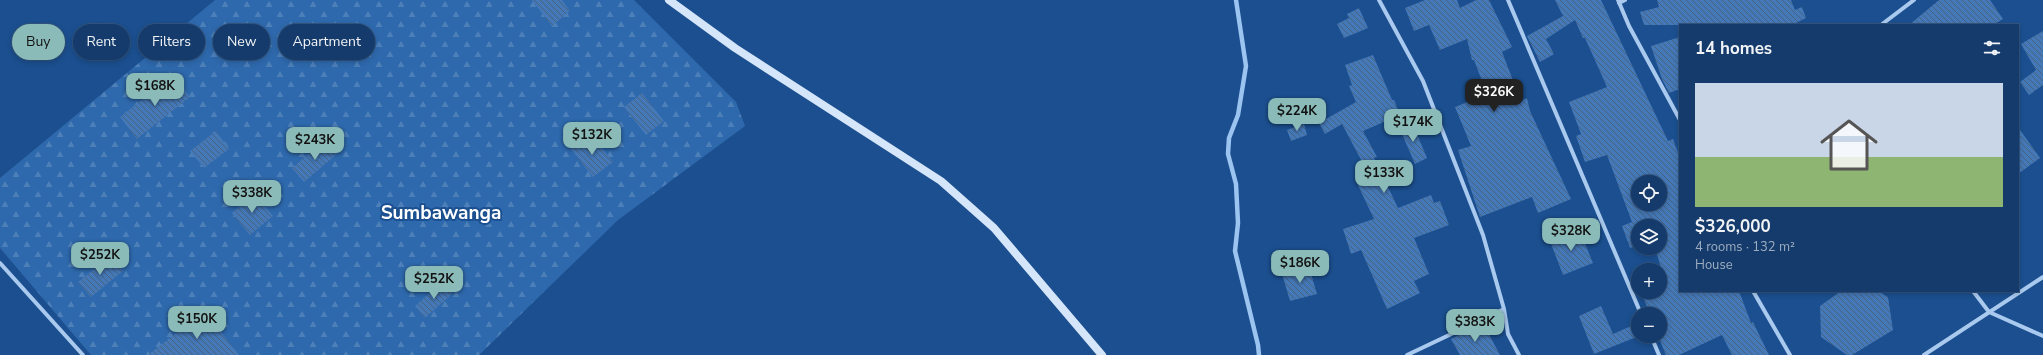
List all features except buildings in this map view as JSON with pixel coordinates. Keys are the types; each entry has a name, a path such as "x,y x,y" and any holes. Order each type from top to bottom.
{"street":[{"path":"669,0 735,48 941,181 994,228 1102,355"},
{"path":"1379,0 1423,81 1483,235 1504,309 1508,334 1519,355"},
{"path":"1508,0 1639,307"},
{"path":"1625,0 1618,1 1632,31 1679,118"},
{"path":"1882,24 1914,0"},
{"path":"0,263 83,355"},
{"path":"1924,355 2043,277"},
{"path":"1754,292 1790,355"},
{"path":"1974,292 1989,312 2043,336"},
{"path":"1407,355 1504,309"},
{"path":"1654,343 1659,355"}],"green space":[{"path":"215,0 634,0 736,102 745,126 618,220 479,355 91,355 0,248 0,178 143,60 205,60 205,24 186,24"}],"waterway":[{"path":"1236,0 1246,66 1238,115 1229,138 1228,154 1236,184 1238,223 1235,251 1258,345 1259,355"}],"district":[{"name":"Sumbawanga","path":"441,212"}]}
